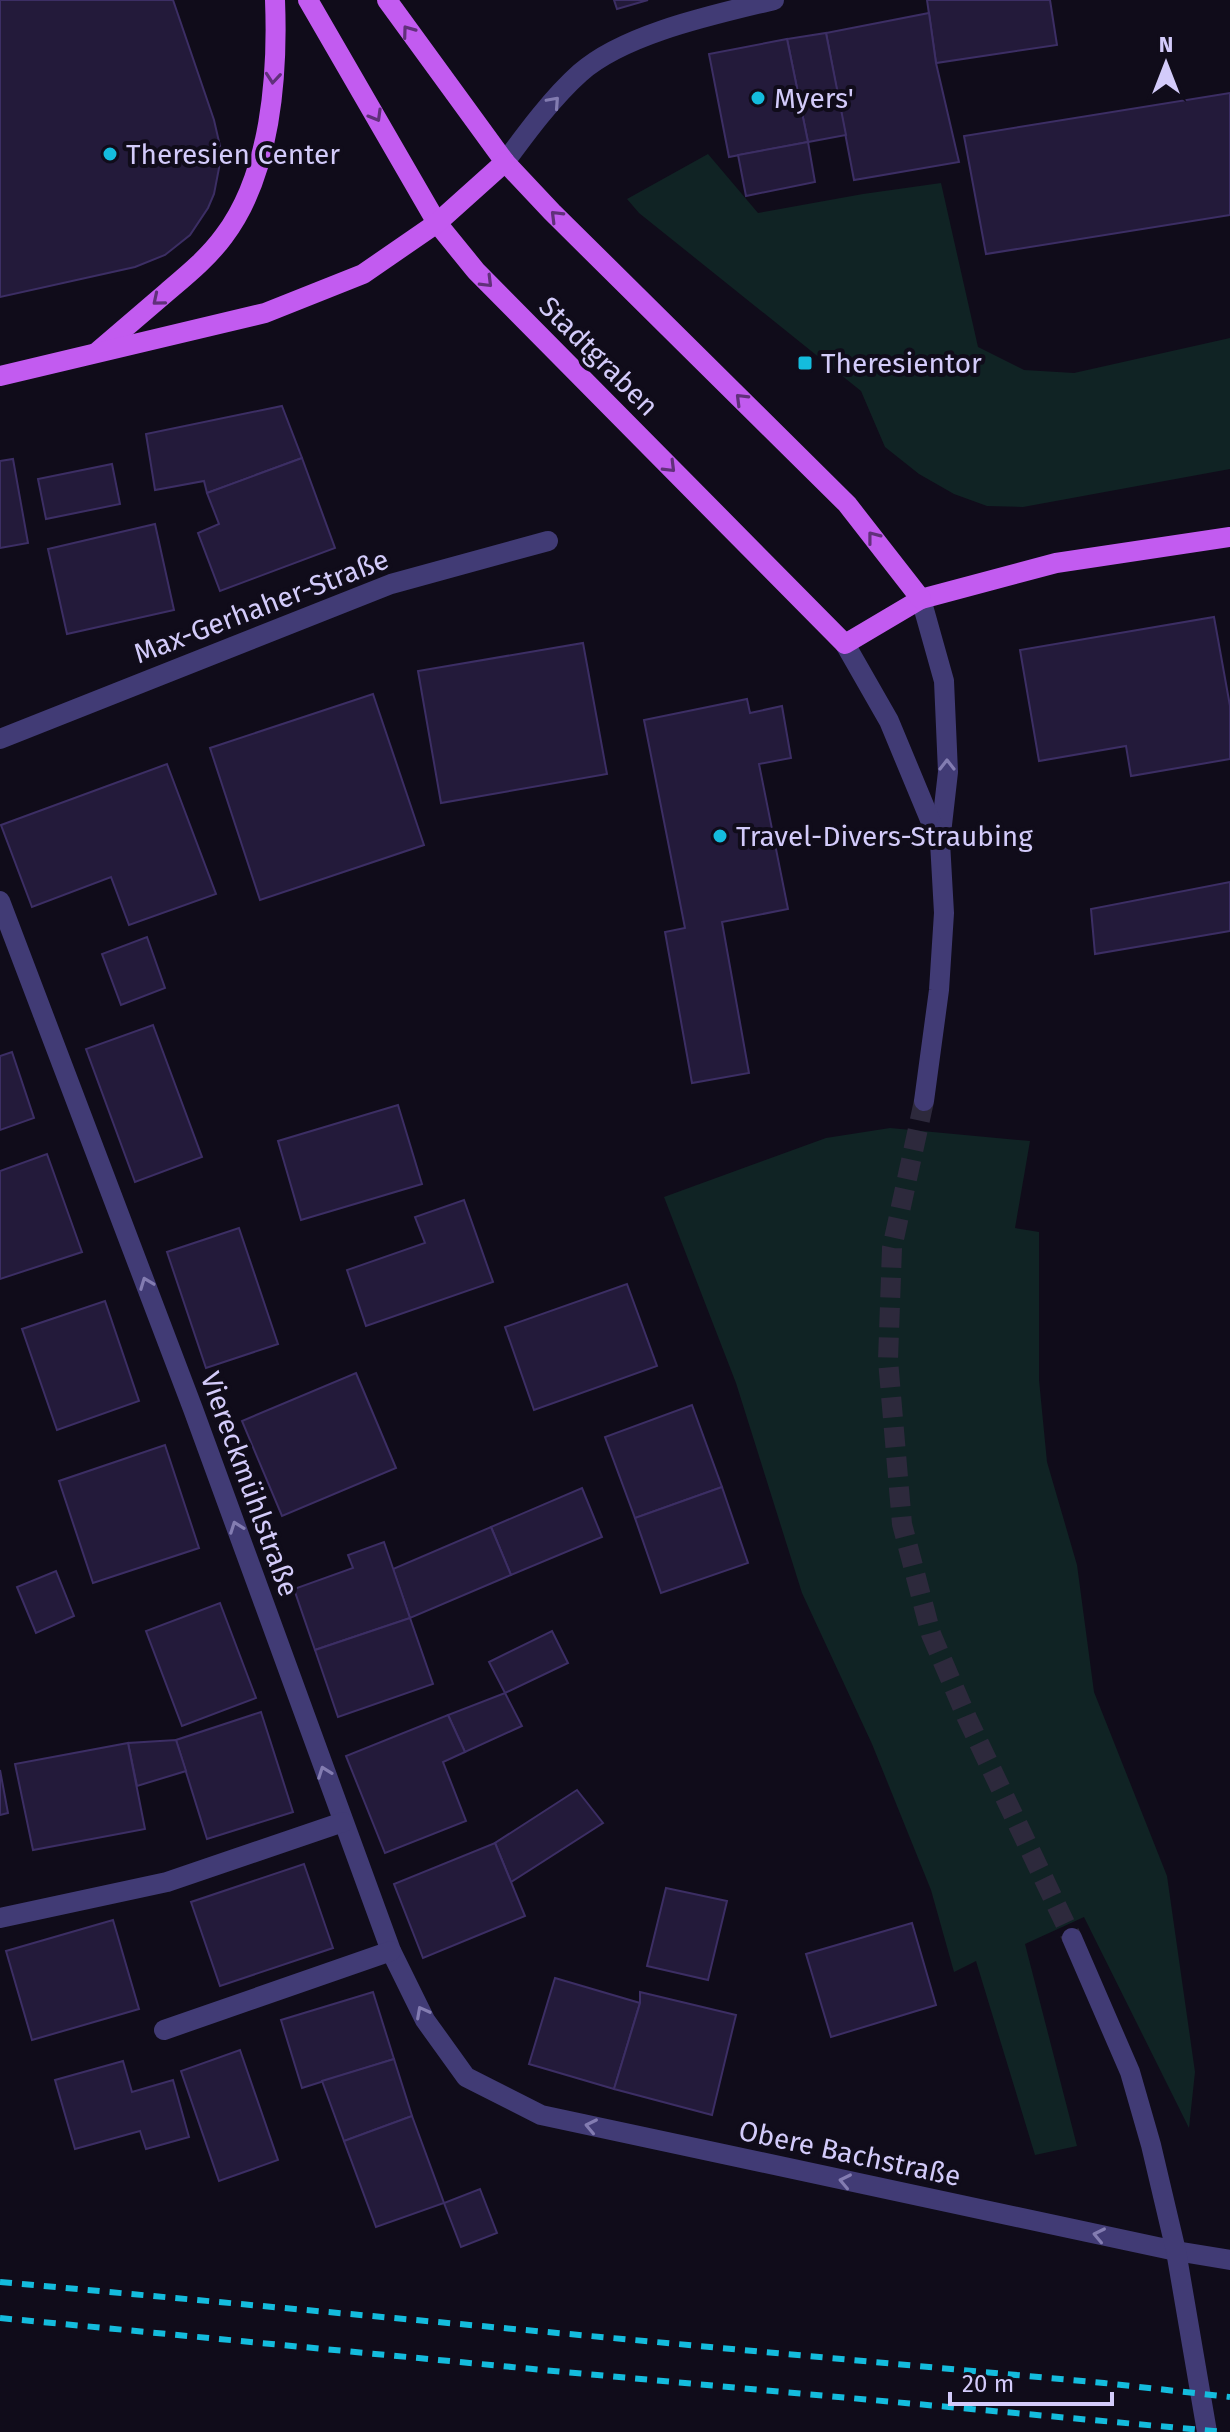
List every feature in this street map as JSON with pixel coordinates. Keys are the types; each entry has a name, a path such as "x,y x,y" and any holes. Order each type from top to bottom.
{"main road":[{"path":"94,354 198,266 242,210 256,171 268,120 274,74 275,0"},
{"name":"Stadtgraben","path":"308,0 437,223 476,271 845,644"},
{"path":"387,0 505,162 847,504 921,599"},
{"path":"0,376 265,313 363,274 437,223 505,162"},
{"path":"845,644 921,599 1056,563 1230,537"}],"street":[{"path":"505,162 581,72 611,52 716,14 774,0"},
{"name":"Max-Gerhaher-Straße","path":"0,739 391,584 548,541"},
{"path":"921,599 944,681 948,772 940,842 944,913 939,990 924,1101"},
{"path":"845,644 889,721 940,842"},
{"name":"Viereckmühlstraße","path":"0,901 187,1394 391,1951 425,2020 466,2077"},
{"path":"0,1918 167,1882 343,1822"},
{"path":"1072,1938 1130,2072 1151,2145 1176,2251 1207,2432"},
{"path":"164,2030 391,1951"},
{"name":"Obere Bachstraße","path":"466,2077 541,2115 1230,2260"}],"green space":[{"path":"708,154 758,213 941,183 978,347 1024,370 1074,373 1230,338 1230,469 1023,507 987,506 954,494 919,474 885,447 861,391 639,213 627,199"},
{"path":"890,1128 1030,1141 1015,1228 1039,1232 1039,1380 1047,1462 1077,1565 1094,1692 1167,1876 1195,2072 1189,2128 1084,1917 1025,1944 1077,2146 1035,2155 976,1961 954,1972 931,1890 872,1744 802,1593 736,1383 664,1197 826,1138"}],"building":[{"name":"Theresien Center","path":"0,0 173,0 214,120 220,163 208,208 190,235 165,255 135,267 0,297"},
{"path":"614,0 648,0 617,9"},
{"path":"927,0 1050,0 1057,45 936,63"},
{"path":"929,13 936,63 959,162 854,180 826,33"},
{"path":"826,33 846,135 808,142 787,39"},
{"name":"Myers'","path":"787,39 808,142 729,157 709,54"},
{"path":"1230,93 1230,215 986,254 964,136"},
{"path":"808,142 815,182 746,196 738,155"},
{"path":"282,406 302,458 207,493 204,481 155,490 146,434"},
{"path":"302,458 335,548 220,591 198,533 219,524 207,493"},
{"path":"13,459 28,543 0,548 0,461"},
{"path":"112,464 120,504 46,519 38,479"},
{"path":"155,524 174,610 67,634 48,549"},
{"path":"1214,617 1230,706 1230,759 1131,776 1126,746 1039,761 1020,650"},
{"path":"583,643 607,774 441,803 418,671"},
{"path":"373,694 424,845 260,900 210,748"},
{"name":"Travel-Divers-Straubing","path":"747,699 750,713 782,706 791,758 759,764 788,909 722,922 749,1073 692,1083 665,932 685,928 644,720"},
{"path":"167,764 216,894 129,925 111,877 32,907 1,825"},
{"path":"1230,882 1230,931 1095,954 1091,909"},
{"path":"147,937 165,988 121,1005 102,954"},
{"path":"153,1025 202,1157 135,1182 86,1049"},
{"path":"12,1052 34,1118 0,1130 0,1056"},
{"path":"398,1105 422,1184 301,1220 278,1141"},
{"path":"47,1154 82,1252 0,1279 0,1171"},
{"path":"464,1200 493,1282 366,1326 347,1270 425,1243 415,1217"},
{"path":"239,1228 278,1344 206,1368 167,1252"},
{"path":"627,1284 657,1366 534,1410 505,1327"},
{"path":"105,1301 139,1401 57,1430 22,1329"},
{"path":"356,1373 396,1468 282,1516 242,1421"},
{"path":"692,1405 722,1487 635,1518 605,1437"},
{"path":"165,1445 199,1548 93,1583 59,1481"},
{"path":"722,1487 748,1563 661,1593 635,1518"},
{"path":"582,1488 602,1537 511,1575 491,1527"},
{"path":"491,1527 511,1575 410,1618 393,1569"},
{"path":"384,1542 410,1618 315,1650 294,1589 353,1568 348,1555"},
{"path":"56,1571 74,1616 36,1633 17,1587"},
{"path":"220,1603 256,1698 182,1726 146,1631"},
{"path":"410,1618 433,1684 338,1717 315,1650"},
{"path":"552,1631 568,1663 505,1693 489,1662"},
{"path":"505,1693 522,1726 465,1752 448,1715"},
{"path":"261,1712 293,1812 207,1839 176,1740"},
{"path":"448,1715 465,1752 443,1762 466,1821 385,1853 346,1756"},
{"path":"176,1740 186,1771 137,1786 128,1743"},
{"path":"128,1743 145,1829 33,1850 15,1764"},
{"path":"0,1770 8,1813 0,1815"},
{"path":"577,1790 603,1823 511,1882 495,1843"},
{"path":"495,1843 525,1916 423,1958 394,1884"},
{"path":"304,1864 333,1948 220,1986 191,1902"},
{"path":"666,1888 727,1901 708,1980 647,1966"},
{"path":"113,1920 139,2009 32,2040 6,1951"},
{"path":"912,1923 936,2005 831,2037 806,1954"},
{"path":"555,1978 640,2003 614,2089 529,2064"},
{"path":"373,1992 394,2059 302,2088 281,2020"},
{"path":"640,1992 736,2015 712,2115 614,2089 640,2003"},
{"path":"240,2050 278,2160 219,2181 181,2071"},
{"path":"394,2059 412,2116 344,2141 322,2081"},
{"path":"123,2061 132,2092 173,2080 189,2137 146,2149 140,2131 75,2149 55,2080"},
{"path":"412,2116 444,2203 376,2227 344,2141"},
{"path":"480,2189 497,2233 461,2247 444,2203"}],"tunnel":[{"path":"924,1101 892,1248 888,1360 902,1524 931,1634 967,1718 1072,1938"}],"railway":[{"path":"0,2282 1230,2397"},
{"path":"0,2318 1224,2432"}],"place":[{"name":"Myers'","path":"758,98"},
{"name":"Theresien Center","path":"110,154"},
{"name":"Theresientor","path":"805,363"},
{"name":"Travel-Divers-Straubing","path":"720,836"}]}
